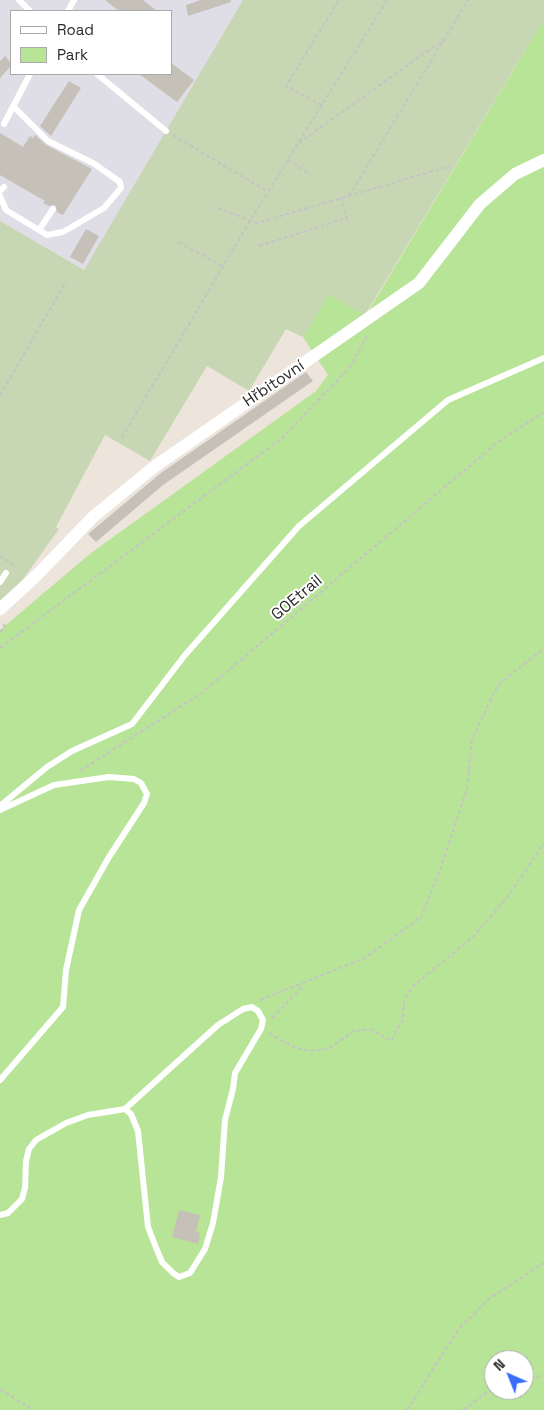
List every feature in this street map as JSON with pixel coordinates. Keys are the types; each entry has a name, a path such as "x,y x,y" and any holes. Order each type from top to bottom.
{"street":[{"name":"Hřbitovní","path":"0,609 36,576 92,517 154,467 419,283 480,204 515,174 544,160"}],"lane":[{"path":"19,0 29,10"},
{"path":"4,124 29,75"},
{"path":"97,75 166,131"},
{"path":"0,196 6,210 47,235 63,232 104,208 121,188 120,182 87,159 48,141 13,106"},
{"path":"39,230 53,209"},
{"path":"0,808 47,766 72,751 132,724 185,655 299,526 448,400 544,358"},
{"path":"0,582 6,573"},
{"path":"0,808 54,785 109,777 134,779 141,782 147,794 144,803 105,864 80,910 66,970 63,1007 0,1080"},
{"path":"0,1215 8,1213 22,1199 25,1188 26,1161 29,1149 36,1140 66,1123 88,1115 125,1109 218,1025 243,1009 250,1007 258,1011 263,1020 261,1029 235,1074 225,1120 221,1177 213,1223 205,1249 195,1267 179,1277 162,1262 148,1227 138,1131 131,1114 125,1109"}],"path":[{"path":"322,105 286,86 339,0"},
{"path":"122,437 222,267 387,0"},
{"path":"349,196 468,0"},
{"path":"297,144 444,39"},
{"path":"166,131 268,192"},
{"path":"288,160 311,176"},
{"path":"218,208 257,223 450,166"},
{"path":"259,246 347,218 341,198"},
{"path":"179,242 222,267"},
{"path":"0,395 66,282"},
{"path":"0,648 282,438 351,366 380,311"},
{"name":"GOEtrail","path":"77,772 203,692 499,441 544,412"},
{"path":"0,556 14,565"},
{"path":"0,620 5,626 0,632"},
{"path":"243,1009 365,958 421,917 439,872 467,789 472,739 498,685 544,648"},
{"path":"305,984 261,1029 293,1047 310,1051 328,1048 354,1031 370,1029 391,1041 403,1019 404,999 412,986 472,937 509,895 544,843"},
{"path":"407,1410 458,1330 490,1298 544,1263"},
{"path":"0,1389 33,1410"},
{"path":"463,1410 484,1394"}],"shaded area":[{"path":"0,0 243,0 84,270 0,221"}],"green space":[{"path":"243,0 544,0 544,19 365,315 329,294 303,337 286,329 249,391 207,366 150,461 105,435 56,527 59,529 21,582 0,602 0,221 84,270"},
{"path":"544,19 544,1410 0,1410 0,630 91,553 316,391 328,375 303,337 329,294 366,315"}],"building":[{"path":"105,0 143,0 156,10 118,10"},
{"path":"201,0 230,0 231,2 188,16 186,5"},
{"path":"5,56 10,62 10,67 0,78 0,61"},
{"path":"172,64 194,80 177,102 140,75 172,75"},
{"path":"69,81 81,88 51,136 40,126"},
{"path":"0,133 23,147 30,136 33,138 35,135 46,145 92,169 63,215 57,212 55,205 49,206 43,203 45,201 0,175"},
{"path":"86,229 99,236 83,264 70,257"},
{"path":"306,372 313,381 163,485 96,542 88,534 161,473"},
{"path":"179,1210 200,1215 196,1232 200,1233 198,1244 172,1237"}]}
